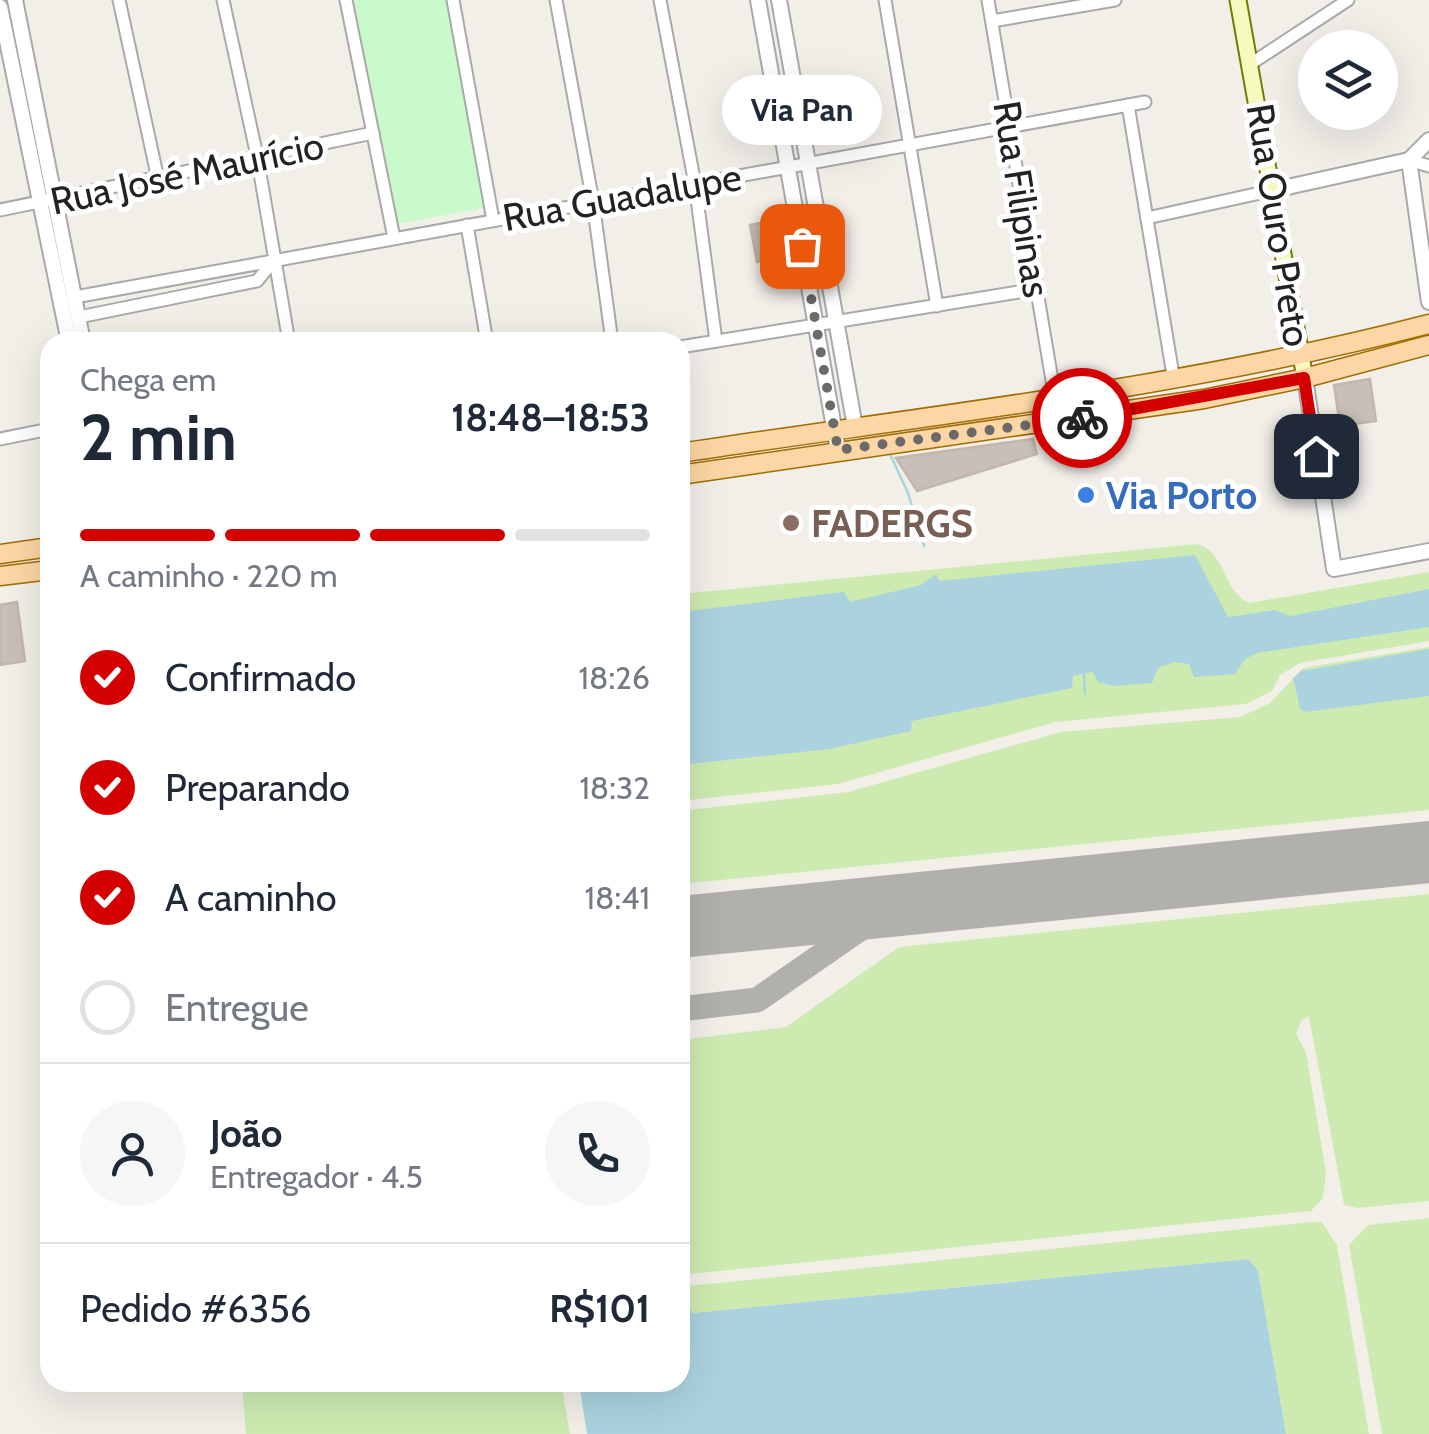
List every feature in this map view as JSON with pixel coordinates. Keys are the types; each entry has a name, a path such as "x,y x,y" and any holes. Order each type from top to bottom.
{"main road":[{"name":"Rua Ouro Preto","path":"1238,0 1304,378"},
{"path":"690,452 1174,380 1301,357 1429,324"},
{"path":"690,473 1088,417 1304,378 1429,346"},
{"path":"0,554 40,548"},
{"path":"0,576 40,571"}],"street":[{"path":"15,0 21,71 41,204 75,297 82,332"},
{"path":"119,0 158,179"},
{"path":"223,0 257,156 287,332"},
{"path":"346,0 394,238"},
{"path":"453,0 492,220"},
{"path":"556,0 593,202 611,332"},
{"path":"660,0 695,184 716,341"},
{"path":"758,0 838,450"},
{"path":"778,0 856,427"},
{"path":"886,0 937,306"},
{"name":"Rua Filipinas","path":"988,0 1055,398"},
{"path":"992,21 1115,0"},
{"path":"1252,63 1348,0"},
{"path":"0,7 58,201 68,332"},
{"name":"Rua Guadalupe","path":"75,297 1145,102"},
{"path":"1128,105 1174,380"},
{"name":"Rua José Maurício","path":"0,210 373,133"},
{"path":"1409,160 1429,140"},
{"path":"1409,160 1429,302"},
{"path":"1147,218 1409,160 1429,166"},
{"path":"466,225 485,332"},
{"path":"79,318 259,281 275,259"},
{"path":"177,278 182,296"},
{"path":"690,345 1037,289"},
{"name":"Rua Ouro Preto","path":"1304,378 1334,569 1429,552"},
{"path":"0,439 40,430"}],"green space":[{"path":"352,0 447,0 485,208 396,224"},
{"path":"1197,544 1214,555 1234,589 1249,603 1429,572 1429,641 1300,663 1280,675 1272,691 1246,704 1055,722 838,784 690,800 690,593"},
{"path":"1429,647 1429,810 690,883 690,810 848,792 1061,732 1240,717 1270,703 1303,668"},
{"path":"1429,894 1429,1201 1357,1208 1344,1205 1309,1016 1301,1021 1296,1034 1306,1052 1326,1173 1323,1198 1311,1211 690,1274 690,1039 786,1027 899,947"},
{"path":"1429,1218 1429,1434 1382,1434 1349,1245 1368,1225"},
{"path":"1322,1222 1337,1245 1369,1434 1286,1434 1258,1270 1248,1259 692,1313 690,1286"},
{"path":"243,1392 563,1392 570,1434 246,1434"}],"water":[{"path":"1195,555 1228,617 1275,610 1290,616 1429,589 1429,627 1257,653 1245,659 1235,674 1194,677 1189,664 1174,662 1158,668 1152,683 1113,686 1098,682 1093,672 1073,676 1072,688 912,721 911,731 829,749 690,764 690,611 844,592 850,602 921,585 936,574 939,581"},
{"path":"1429,649 1429,696 1305,712 1300,708 1293,678 1301,671"},
{"path":"1248,1259 1258,1270 1286,1434 587,1434 580,1392 690,1392 690,1309 693,1313"}],"building":[{"path":"776,220 783,257 757,262 750,225"},
{"path":"1370,379 1376,421 1340,426 1334,385"},
{"path":"1033,439 1037,454 917,491 896,458"},
{"path":"17,602 25,661 0,665 0,605"}],"waterway":[{"path":"890,454 908,493 924,546"},
{"path":"1084,674 1085,694"}],"taxiway":[{"path":"690,1008 757,1000 880,915 901,908 997,895"}],"runway":[{"path":"690,926 1429,852"}],"way so far":[{"path":"802,246 838,450 1082,418"}],"place":[{"name":"Via Pan","path":"802,246"},
{"name":"Via Porto","path":"1086,495"},
{"name":"FADERGS","path":"791,523"}],"route":[{"path":"1082,418 1304,378 1316,456"}]}
